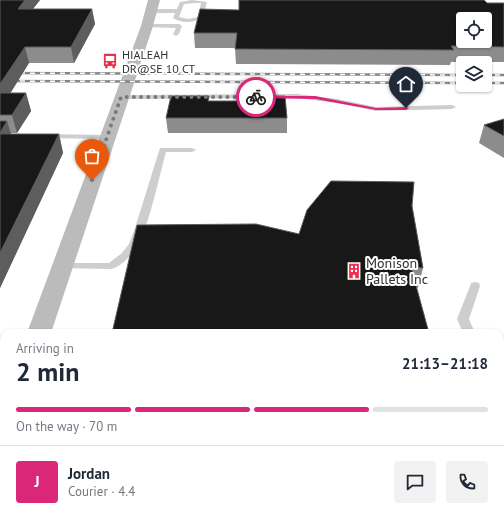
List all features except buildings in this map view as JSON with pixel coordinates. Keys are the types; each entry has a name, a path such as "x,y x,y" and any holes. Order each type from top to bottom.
{"main road":[{"path":"40,329 150,12"}],"lane":[{"path":"195,0 204,2 200,18 194,20 178,20 176,18 182,3 195,0"},
{"path":"150,12 178,11"},
{"path":"150,12 178,26 176,34"},
{"path":"121,97 297,96 337,101 376,109 452,107"},
{"path":"37,136 108,136"},
{"path":"62,266 111,266 117,262 133,245 140,228 163,150 192,150"},
{"path":"467,329 463,319 475,286"}],"railway":[{"path":"0,73 456,75"},
{"path":"492,75 504,75"},
{"path":"0,81 456,83"},
{"path":"492,83 504,83"}],"way so far":[{"path":"92,180 121,97 256,97"}],"place":[{"name":"HIALEAH DR@SE 10 CT","path":"110,61"},
{"name":"Monison Pallets Inc","path":"354,271"}],"route":[{"path":"256,97 297,96 337,101 376,109 406,108"}]}
